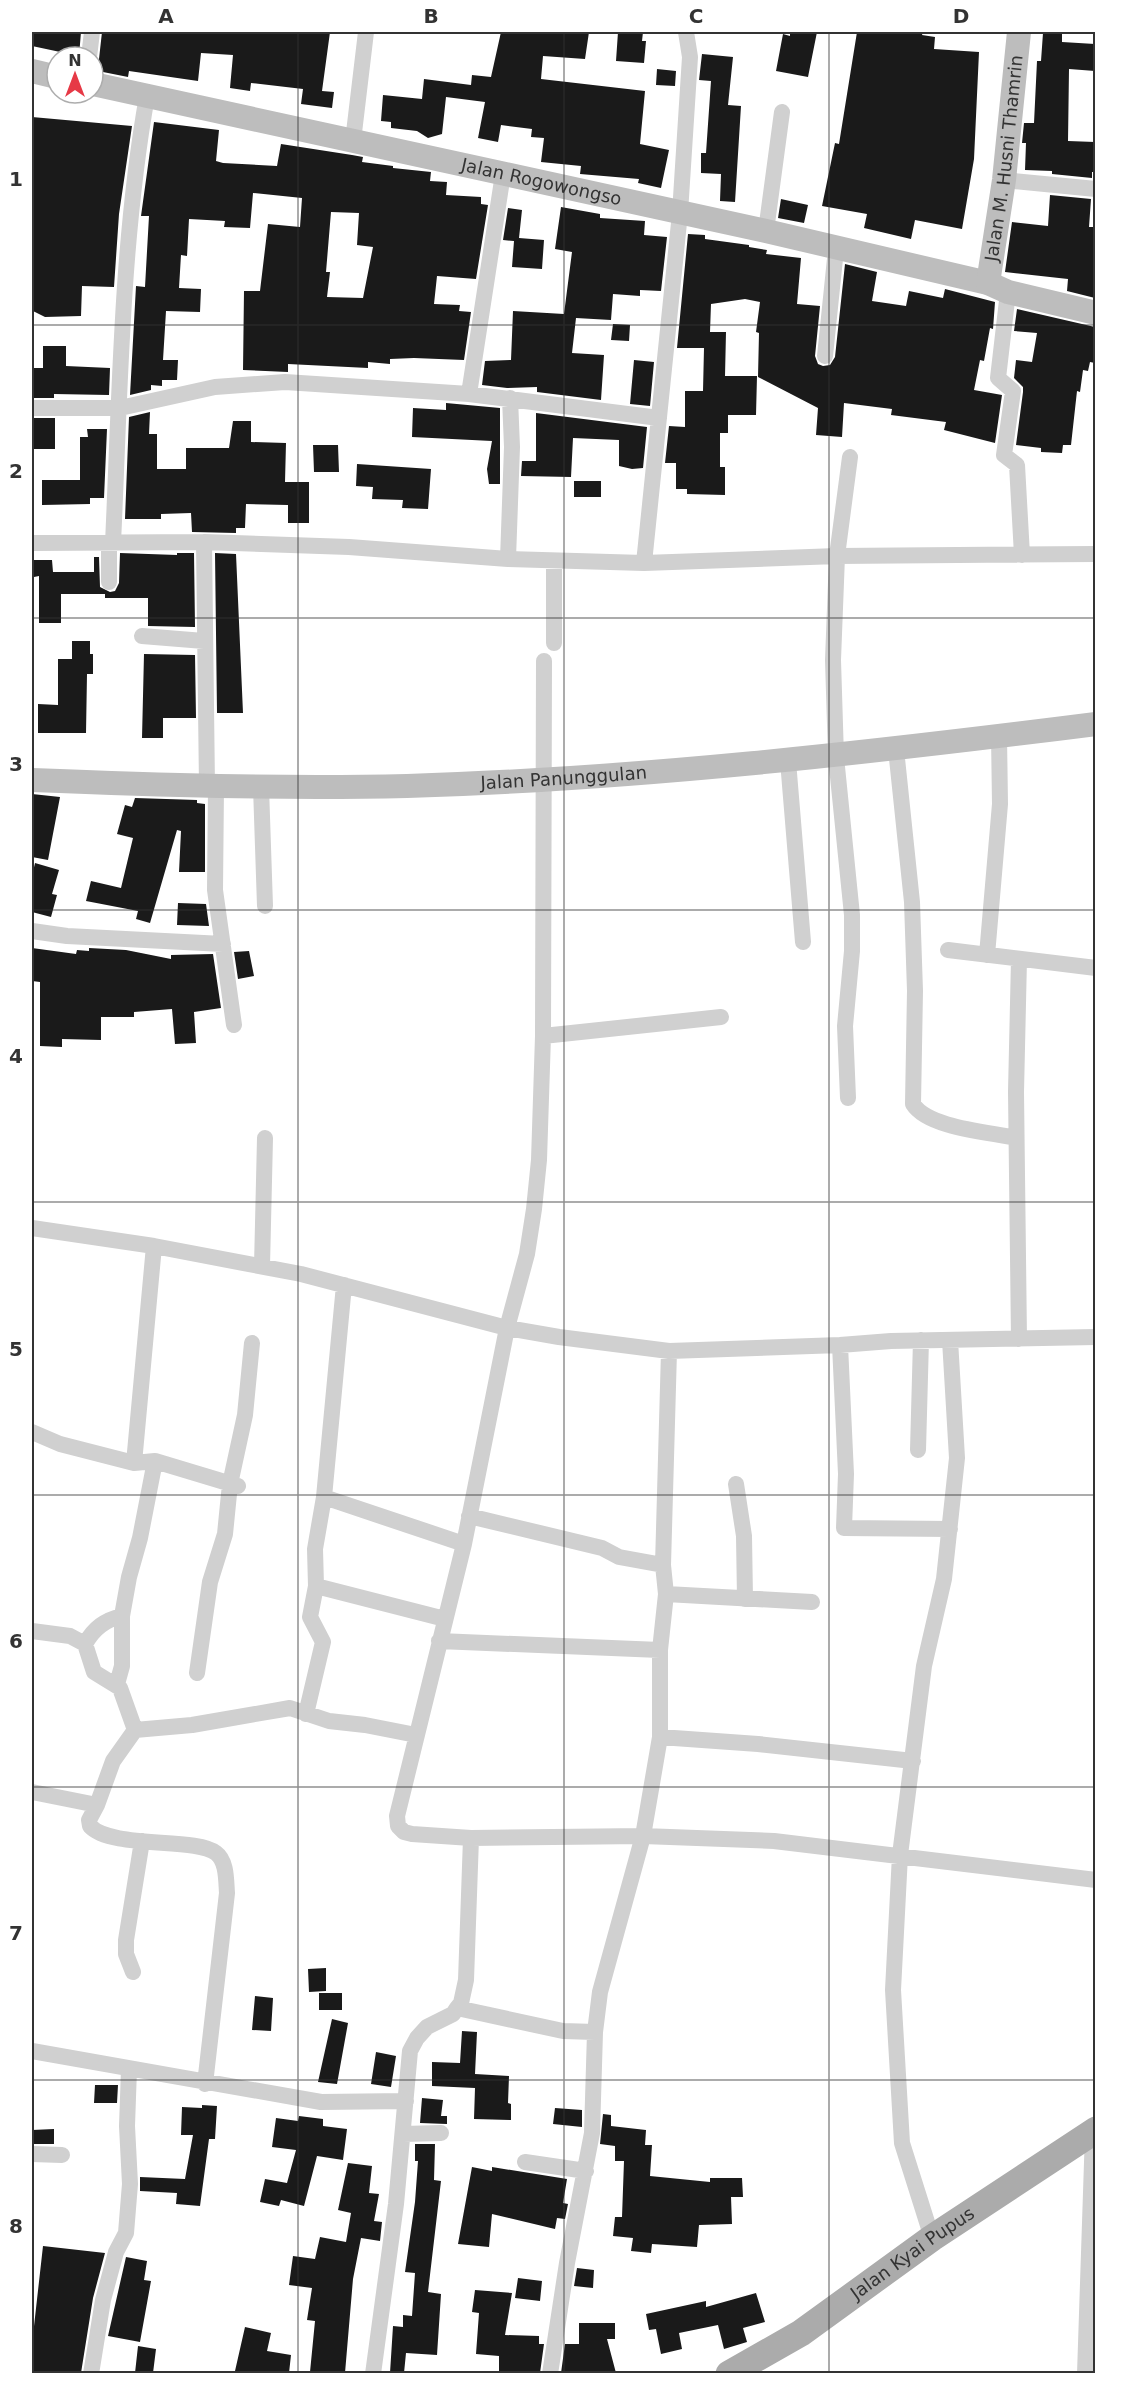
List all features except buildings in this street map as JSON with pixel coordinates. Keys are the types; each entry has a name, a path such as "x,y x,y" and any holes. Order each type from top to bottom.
{"main road":[{"name":"Jalan Kyai Pupus","path":"729,2373 801,2333 932,2238 1094,2131"}],"street":[{"path":"353,141 366,32"},
{"path":"644,563 681,213 690,57 686,32"},
{"name":"Jalan M. Husni Thamrin","path":"998,287 1004,180 1019,32"},
{"name":"Jalan Rogowongso","path":"105,87 766,231 1095,313"},
{"path":"109,582 128,254 137,148 147,96"},
{"path":"766,231 782,112"},
{"path":"469,394 503,174"},
{"path":"1004,180 1095,189"},
{"path":"825,356 836,249"},
{"path":"998,287 998,378 1012,391 1004,455 1017,465 1022,555"},
{"path":"32,408 120,408 215,387 285,382 469,394 659,418"},
{"path":"508,559 512,447 510,398"},
{"path":"848,1098 845,1026 852,951 852,915 836,757 833,660 837,556 850,457"},
{"path":"32,543 204,542 349,547 508,559 644,563 837,556 1095,554"},
{"path":"204,542 204,641 215,890 234,1025"},
{"path":"554,561 554,643"},
{"path":"142,636 204,641"},
{"path":"544,661 543,1036 539,1160 534,1209 527,1254 507,1328 464,1544 397,1816 398,1826 404,1832 412,1834 471,1838 643,1836 774,1841 1095,1880"},
{"name":"Jalan Panunggulan","path":"32,780 211,787 386,786 543,780 836,757 1095,724"},
{"path":"987,955 1000,804 999,736"},
{"path":"896,749 912,902 915,991 913,1104 919,1114 933,1120 1016,1137"},
{"path":"788,761 803,942"},
{"path":"261,787 265,906"},
{"path":"32,931 67,936 223,944"},
{"path":"948,950 1095,968"},
{"path":"1019,1339 1016,1137 1020,959"},
{"path":"543,1036 721,1017"},
{"path":"261,1266 265,1138"},
{"path":"32,1228 154,1246 261,1266 344,1285 507,1328 669,1351 921,1340 1095,1337"},
{"path":"134,1463 154,1246"},
{"path":"306,1714 323,1642 322,1636 311,1621 316,1586 315,1549 324,1497 344,1285"},
{"path":"918,1450 921,1340"},
{"path":"932,2238 902,2143 893,1990 900,1855 924,1666 944,1579 951,1529 957,1458 950,1340"},
{"path":"197,1672 210,1582 225,1534 235,1486 252,1343"},
{"path":"840,1345 846,1474 844,1528 951,1529"},
{"path":"550,2373 567,2263 592,2133 595,2032 600,1992 643,1836 660,1737 660,1650 666,1594 663,1564 669,1351"},
{"path":"32,1432 60,1444 134,1463 155,1461 235,1486"},
{"path":"117,1684 122,1666 122,1616 155,1461"},
{"path":"736,1484 744,1536 745,1599"},
{"path":"324,1497 464,1544"},
{"path":"469,1516 602,1548 619,1557 663,1564"},
{"path":"316,1586 445,1619"},
{"path":"666,1594 812,1602"},
{"path":"122,1616 104,1622 91,1634 86,1644 94,1672 117,1684 125,1696 135,1730"},
{"path":"32,1631 70,1636 86,1644"},
{"path":"439,1641 660,1650"},
{"path":"205,2084 227,1893 226,1875 216,1853 203,1848 142,1841 94,1830 89,1820 97,1805 112,1761 135,1730 192,1725 290,1708 334,1723 365,1725 416,1735"},
{"path":"660,1737 758,1744 913,1761"},
{"path":"32,1792 97,1805"},
{"path":"373,2373 403,2134 410,2051 417,2037 427,2027 453,2014 461,2003 466,1980 471,1838"},
{"path":"133,1972 126,1954 126,1940 142,1841"},
{"path":"457,2008 563,2031 595,2032"},
{"path":"32,2051 205,2084 321,2102 406,2101"},
{"path":"91,2373 103,2300 116,2252 126,2233 130,2184 127,2126 129,2068"},
{"path":"1085,2373 1094,2131"},
{"path":"403,2134 441,2133"},
{"path":"32,2154 62,2155"},
{"path":"525,2162 586,2171"}]}
